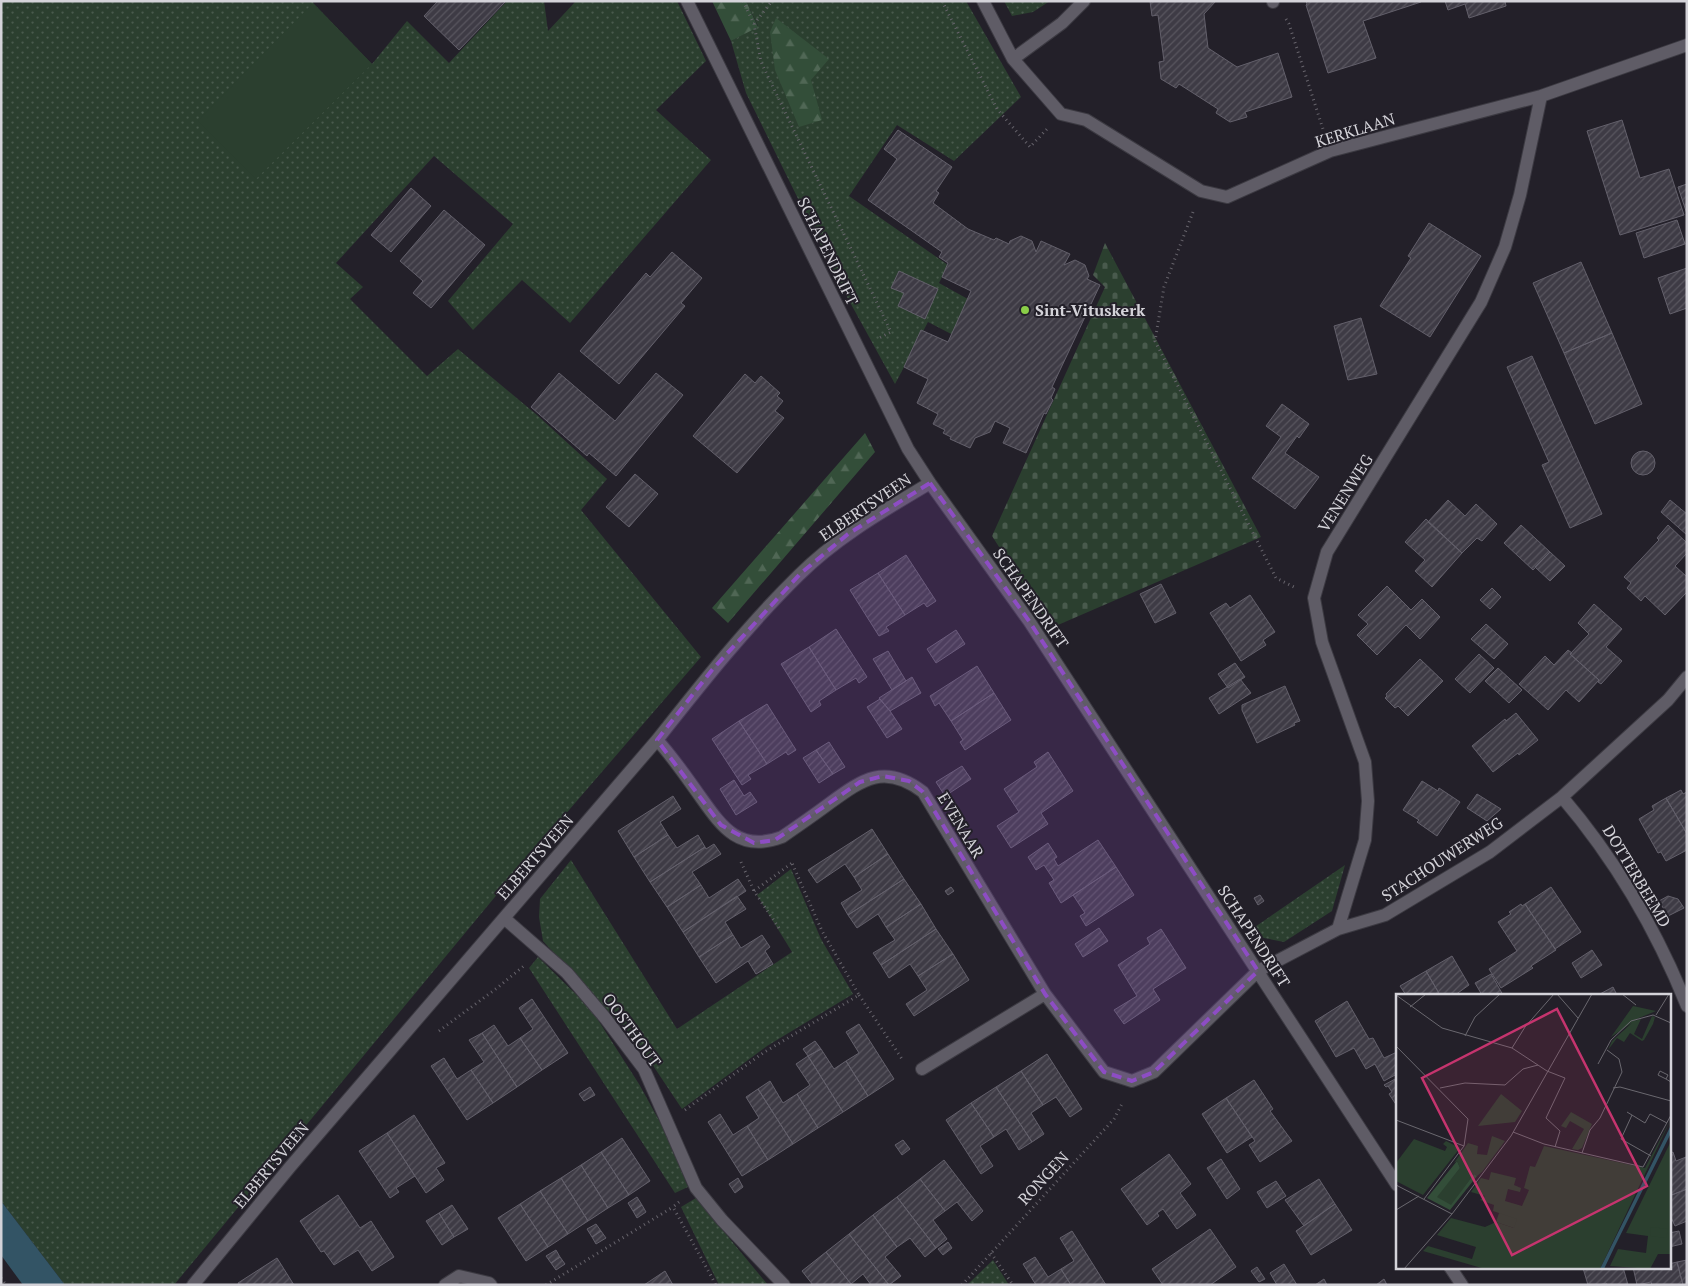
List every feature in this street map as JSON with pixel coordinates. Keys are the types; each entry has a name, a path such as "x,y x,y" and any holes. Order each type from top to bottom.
{"street":[{"name":"SCHAPENDRIFT","path":"686,1 908,449 930,483 1029,621 1396,1183"},
{"path":"983,1 1013,59 1061,114"},
{"path":"1013,59 1062,23 1084,1"},
{"name":"KERKLAAN","path":"1061,114 1086,120 1202,191 1228,197 1330,151 1541,96 1687,45"},
{"name":"VENENWEG","path":"1338,929 1365,840 1368,801 1365,762 1322,642 1314,598 1327,552 1481,302 1505,247 1520,195 1541,96"},
{"name":"ELBERTSVEEN","path":"193,1285 296,1160 657,740 712,670 800,574 848,534 930,483"},
{"name":"STACHOUWERWEG","path":"1258,972 1338,929 1386,915 1490,852 1562,796 1668,700 1687,677"},
{"name":"EVENAAR","path":"657,740 670,754 721,826 735,836 754,843 782,837 860,782 883,776 909,781 923,792 1046,994 1104,1072 1132,1081"},
{"name":"DOTTERBEEMD","path":"1562,796 1588,828 1647,920 1676,978 1687,1006"},
{"name":"OOSTHOUT","path":"504,918 566,973 612,1026 644,1069 696,1188 722,1220 784,1285"},
{"path":"1132,1081 1154,1072 1258,972"},
{"path":"922,1069 1046,994"},
{"path":"1451,1268 1462,1285"},
{"path":"445,1285 459,1276 489,1283 490,1285"}],"path":[{"path":"742,1 754,24 761,62 891,332 859,349"},
{"path":"754,24 772,1"},
{"path":"942,1 997,109 1030,147 1061,114"},
{"path":"1273,2 1289,24 1330,151"},
{"path":"1202,191 1164,287 1155,341 1276,578 1314,598"},
{"path":"775,840 792,863 822,930 859,996 903,1060 922,1069"},
{"path":"779,928 754,891 792,863"},
{"path":"434,1034 497,988 523,967 539,950"},
{"path":"668,1122 763,1053 859,996"},
{"name":"RONGEN","path":"962,1285 1114,1119 1132,1081"},
{"path":"546,1285 673,1207 696,1188"},
{"path":"673,1207 716,1285"},
{"path":"991,1253 1013,1285"},
{"path":"1,1278 6,1285"}],"highlighted area":[{"path":"930,483 1029,621 1258,971 1154,1072 1132,1081 1104,1072 1045,994 923,792 909,781 883,776 860,782 775,840 754,843 721,825 657,740 712,670 800,574 848,534"}],"green space":[{"path":"1,1 314,1 313,3 372,64 407,21 449,63 507,1 544,1 548,31 576,1 677,1 706,61 656,110 711,160 570,323 522,280 473,330 448,301 513,224 434,156 336,263 363,287 350,299 427,376 458,349 537,415 607,479 581,510 701,657 513,875 174,1285 65,1285 1,1201"},
{"path":"712,1 746,1 758,27 731,41"},
{"path":"746,1 966,1 1021,97 954,161 897,125 849,196 948,265 939,283 975,303 957,337 928,322 895,384 841,286 746,93 731,41 758,26"},
{"path":"1004,1 1050,1 1033,12 1012,16"},
{"path":"313,3 372,64 256,179 198,121"},
{"path":"776,18 829,59 811,80 822,120 799,127 775,70 770,32"},
{"path":"1105,243 1261,537 1051,628 992,536 1105,287 1093,275"},
{"path":"865,433 875,452 728,623 712,608"},
{"path":"571,860 677,1029 792,952 757,895 791,869 821,939 853,994 767,1046 682,1109 640,1046 543,941 539,917 540,899"},
{"path":"1345,865 1332,911 1284,942 1264,938 1249,931"},
{"path":"538,957 591,1009 639,1084 666,1133 688,1187 675,1193 529,968"},
{"path":"696,1198 768,1285 719,1285 681,1207"},
{"path":"993,1260 1009,1285 967,1285"}],"water":[{"path":"1,1201 65,1285 23,1285 1,1255"}],"building":[{"path":"438,1 506,1 459,50 424,16"},
{"path":"1150,1 1216,1 1204,14 1208,48 1237,67 1278,53 1292,97 1245,112 1247,117 1230,122 1216,113 1218,109 1179,84 1176,88 1161,79 1159,62 1164,61 1158,15 1152,16"},
{"path":"1306,1 1421,2 1363,21 1376,58 1328,73"},
{"path":"1445,1 1505,1 1506,6 1469,18 1465,4 1448,10"},
{"path":"1622,120 1640,178 1669,169 1684,215 1620,235 1587,131"},
{"name":"Sint-Vituskerk","path":"898,130 952,167 936,191 939,193 933,203 968,229 994,240 996,238 1009,244 1010,241 1021,236 1032,241 1036,252 1041,241 1070,254 1064,265 1075,260 1085,265 1089,276 1087,279 1100,285 1052,387 1055,389 1051,398 1053,400 1046,414 1044,413 1026,453 1003,443 1010,428 995,421 990,432 975,438 970,448 950,439 951,437 943,433 945,430 933,424 938,414 917,403 928,379 904,367 921,330 948,342 971,291 942,277 948,263 939,257 942,252 868,200 897,159 884,149"},
{"path":"1687,184 1687,214 1678,187"},
{"path":"411,188 431,206 391,252 371,235"},
{"path":"444,210 485,245 431,308 413,293 423,281 400,261"},
{"path":"1677,220 1685,244 1644,258 1636,233"},
{"path":"1429,223 1481,256 1430,337 1380,306 1411,258 1408,256"},
{"path":"672,252 702,278 681,303 685,306 619,384 580,351 646,273 650,277"},
{"path":"1581,262 1612,333 1564,353 1533,283"},
{"path":"1687,268 1687,308 1670,314 1658,278"},
{"path":"899,271 938,289 925,319 898,306 904,293 891,288"},
{"path":"1361,318 1377,374 1348,380 1334,326"},
{"path":"1612,333 1642,404 1595,424 1564,353"},
{"path":"1532,356 1602,514 1570,528 1542,465 1549,462 1507,367"},
{"path":"559,373 615,421 656,373 683,395 616,476 589,453 587,456 531,407"},
{"path":"745,374 755,383 761,376 780,393 777,396 783,401 775,411 784,418 737,473 693,436"},
{"path":"1282,404 1309,424 1299,438 1297,436 1285,453 1319,477 1295,509 1252,478 1281,437 1266,426"},
{"path":"1643,451 1652,454 1655,463 1652,472 1643,475 1634,472 1631,463 1634,454"},
{"path":"635,474 658,494 629,527 606,507"},
{"path":"1448,500 1465,516 1476,504 1497,524 1482,541 1477,538 1462,553 1428,522"},
{"path":"1670,500 1687,514 1687,535 1661,512"},
{"path":"1426,519 1462,553 1432,587 1415,571 1425,560 1405,542"},
{"path":"1521,525 1550,552 1533,570 1504,543"},
{"path":"1668,525 1687,543 1687,553 1675,566 1687,577 1687,592 1665,615 1645,596 1641,601 1627,588 1631,583 1624,577 1659,540 1657,538"},
{"path":"1550,552 1565,566 1550,581 1535,567"},
{"path":"906,555 936,601 927,607 924,603 905,615 878,573"},
{"path":"878,573 905,615 886,627 889,631 879,636 850,590"},
{"path":"1161,584 1176,613 1155,623 1140,594"},
{"path":"1387,586 1411,610 1422,599 1440,617 1420,639 1406,625 1377,655 1357,635 1368,624 1358,615"},
{"path":"1492,588 1501,597 1490,609 1480,600"},
{"path":"1250,595 1275,632 1263,640 1266,645 1241,661 1210,613 1226,603 1230,608"},
{"path":"1594,604 1622,629 1606,647 1622,661 1601,684 1570,654 1589,634 1578,623"},
{"path":"1486,624 1508,644 1494,659 1471,639"},
{"path":"836,629 867,677 859,683 856,678 836,690 809,647"},
{"path":"956,630 965,644 936,663 927,649"},
{"path":"809,647 836,690 819,701 821,705 811,712 781,664"},
{"path":"1568,650 1599,680 1579,702 1566,690 1548,710 1519,684 1545,656 1554,665"},
{"path":"888,651 906,681 892,690 873,659"},
{"path":"1479,654 1494,668 1470,693 1455,679"},
{"path":"1420,659 1443,681 1408,716 1398,706 1395,708 1385,698 1386,694"},
{"path":"1235,663 1245,677 1228,688 1218,674"},
{"path":"977,666 994,693 951,721 939,703 935,706 930,696"},
{"path":"1498,668 1522,690 1509,703 1485,681"},
{"path":"912,677 921,693 890,711 879,698"},
{"path":"1240,679 1251,693 1219,714 1209,698"},
{"path":"1285,686 1300,721 1257,743 1242,710 1242,705"},
{"path":"994,693 1011,720 965,750 960,742 963,740 951,721"},
{"path":"880,699 902,729 887,738 867,707"},
{"path":"767,704 796,750 788,755 786,752 767,764 739,721"},
{"path":"1516,713 1538,740 1493,772 1472,746 1505,719 1506,721"},
{"path":"739,721 767,764 748,775 751,779 742,785 712,739"},
{"path":"829,742 845,767 833,774 816,750"},
{"path":"816,750 833,774 819,783 803,758"},
{"path":"1048,752 1073,791 1041,813 1048,824 1011,848 997,826 1019,812 1004,789 1037,767 1034,762"},
{"path":"962,766 971,779 945,796 936,782"},
{"path":"734,780 744,796 750,792 757,802 736,815 720,789"},
{"path":"1422,781 1438,791 1439,788 1460,802 1437,836 1417,822 1419,820 1403,810"},
{"path":"1681,790 1683,794 1687,792 1687,834 1666,798"},
{"path":"1477,794 1501,809 1487,821 1467,808"},
{"path":"673,796 681,809 660,822 668,835 634,857 618,831"},
{"path":"1666,798 1687,834 1687,850 1666,861 1661,852 1658,853 1639,819 1654,810 1652,806"},
{"path":"872,829 888,854 854,877 845,864 817,883 808,870"},
{"path":"668,835 677,848 698,835 705,847 650,882 634,857"},
{"path":"1098,840 1116,867 1061,903 1049,883 1054,880 1044,865 1036,870 1028,857 1048,843 1057,857 1054,859 1058,866"},
{"path":"714,844 721,854 692,872 701,885 667,907 650,882 705,847 706,849"},
{"path":"888,854 904,879 848,915 841,903 862,890 854,877"},
{"path":"1116,867 1134,895 1086,926 1080,916 1085,913 1073,895"},
{"path":"738,879 746,891 683,932 667,907 701,885 709,898"},
{"path":"904,879 921,904 886,927 878,914 857,928 848,915"},
{"path":"951,887 954,891 948,895 945,891"},
{"path":"1551,887 1581,932 1555,949 1525,904"},
{"path":"1260,895 1264,901 1258,905 1254,898"},
{"path":"737,896 746,909 725,922 733,935 699,957 683,932"},
{"path":"1668,896 1678,899 1684,908 1668,916 1659,901"},
{"path":"921,904 936,929 881,965 873,953 895,940 886,927"},
{"path":"1521,904 1522,906 1525,904 1556,950 1531,966 1533,968 1501,988 1489,969 1517,951 1498,922 1511,914 1509,912"},
{"path":"1099,928 1108,941 1083,957 1075,944"},
{"path":"936,929 953,954 918,976 910,964 889,978 881,965"},
{"path":"1161,929 1186,968 1153,989 1160,1000 1124,1024 1114,1010 1137,996 1118,965 1150,944 1147,938"},
{"path":"733,935 741,948 762,935 770,947 765,951 773,964 756,974 748,961 716,983 699,957"},
{"path":"1592,950 1602,965 1581,978 1572,963"},
{"path":"953,954 969,980 914,1016 906,1004 927,990 918,976"},
{"path":"1452,956 1469,985 1456,994 1439,994 1426,971"},
{"path":"1426,971 1439,994 1405,994 1400,986"},
{"path":"1491,974 1502,994 1481,994 1475,983"},
{"path":"1613,987 1616,994 1600,994"},
{"path":"532,999 568,1053 542,1070 520,1038 533,1029 519,1008"},
{"path":"1347,1001 1369,1039 1373,1038 1384,1058 1396,1052 1396,1075 1384,1081 1375,1064 1366,1069 1354,1048 1336,1057 1315,1021"},
{"path":"859,1024 894,1079 868,1096 846,1061 859,1053 846,1032"},
{"path":"494,1025 508,1046 520,1038 542,1070 517,1087 482,1033"},
{"path":"482,1033 517,1087 493,1103 471,1070 484,1062 469,1040"},
{"path":"815,1041 821,1049 808,1056 803,1049"},
{"path":"821,1049 834,1069 846,1061 868,1096 843,1112 808,1056"},
{"path":"1047,1054 1082,1109 1070,1117 1056,1097 1043,1105 1021,1071"},
{"path":"808,1056 843,1112 818,1128 797,1094 810,1085 796,1064"},
{"path":"444,1058 457,1079 471,1070 493,1103 467,1120 431,1066"},
{"path":"1021,1071 1043,1105 1031,1113 1044,1134 1032,1142 996,1087"},
{"path":"1396,1079 1396,1104 1389,1094 1392,1092 1388,1086 1384,1085"},
{"path":"1254,1080 1273,1109 1270,1111 1292,1141 1260,1162 1249,1145 1255,1141 1226,1098"},
{"path":"770,1081 783,1103 797,1094 818,1128 793,1144 758,1089"},
{"path":"590,1087 595,1095 584,1101 579,1094"},
{"path":"996,1087 1032,1142 1019,1150 1006,1129 994,1137 971,1103"},
{"path":"758,1089 793,1144 768,1160 747,1126 759,1118 746,1097"},
{"path":"1226,1098 1252,1137 1227,1153 1202,1114"},
{"path":"971,1103 994,1137 980,1146 993,1166 981,1174 946,1120"},
{"path":"720,1114 733,1135 747,1126 768,1160 742,1176 708,1122"},
{"path":"414,1115 445,1163 436,1168 444,1180 426,1193 387,1133"},
{"path":"387,1133 415,1176 396,1188 399,1192 390,1198 359,1151"},
{"path":"622,1138 650,1181 629,1195 601,1152"},
{"path":"903,1140 910,1149 902,1155 895,1145"},
{"path":"601,1152 629,1195 608,1208 581,1165"},
{"path":"1673,1152 1676,1161 1686,1157 1687,1189 1670,1196 1670,1154"},
{"path":"1169,1154 1191,1184 1180,1193 1196,1215 1177,1229 1163,1209 1157,1213 1159,1216 1147,1225 1121,1189"},
{"path":"1221,1159 1240,1189 1227,1199 1207,1168"},
{"path":"944,1160 983,1211 972,1221 957,1202 945,1211 920,1179"},
{"path":"581,1165 608,1208 588,1221 561,1178"},
{"path":"561,1178 588,1221 568,1234 540,1191"},
{"path":"738,1178 743,1187 735,1193 729,1184"},
{"path":"920,1179 945,1211 933,1220 947,1239 936,1248 897,1197"},
{"path":"1319,1179 1335,1204 1304,1226 1285,1200"},
{"path":"1276,1181 1286,1196 1267,1208 1257,1192"},
{"path":"1687,1189 1687,1221 1675,1226 1670,1215 1670,1196"},
{"path":"540,1191 568,1234 548,1247 520,1204"},
{"path":"338,1195 360,1228 371,1221 394,1257 372,1271 358,1250 334,1265 324,1251 321,1252 300,1221"},
{"path":"637,1197 642,1205 633,1211 628,1203"},
{"path":"897,1197 936,1248 925,1257 910,1238 897,1247 873,1215"},
{"path":"520,1204 548,1247 526,1261 498,1218"},
{"path":"1335,1204 1352,1230 1311,1255 1296,1231"},
{"path":"452,1205 468,1229 454,1237 439,1213"},
{"path":"642,1205 646,1212 637,1218 633,1211"},
{"path":"439,1213 454,1237 442,1245 426,1221"},
{"path":"873,1215 897,1247 885,1257 901,1276 889,1285 849,1234"},
{"path":"596,1224 601,1231 592,1237 587,1229"},
{"path":"1210,1229 1236,1267 1210,1285 1163,1285 1152,1269"},
{"path":"601,1231 606,1238 596,1244 592,1237"},
{"path":"1072,1231 1106,1285 1071,1285 1061,1269 1074,1261 1060,1238"},
{"path":"1679,1231 1682,1244 1670,1247 1670,1233"},
{"path":"849,1234 889,1285 871,1285 863,1274 851,1284 826,1252"},
{"path":"948,1242 952,1248 943,1255 938,1249"},
{"path":"556,1250 560,1257 551,1263 546,1256"},
{"path":"826,1252 851,1284 813,1285 802,1271"},
{"path":"560,1257 565,1264 556,1270 551,1263"},
{"path":"1035,1257 1048,1277 1061,1269 1071,1285 1036,1285 1023,1264"},
{"path":"277,1258 294,1285 239,1285 238,1283"},
{"path":"1687,1260 1687,1285 1683,1285 1677,1262"},
{"path":"1677,1262 1683,1285 1652,1285 1651,1282 1637,1285 1633,1268 1670,1268 1670,1264"},
{"path":"1284,1264 1297,1285 1277,1285 1270,1273"},
{"path":"1257,1267 1265,1279 1259,1282 1251,1271"},
{"path":"1583,1268 1623,1268 1628,1285 1607,1285 1606,1283 1588,1285"},
{"path":"665,1271 673,1285 644,1285"},
{"path":"1324,1279 1327,1285 1315,1285"},
{"path":"1384,1279 1387,1285 1376,1285"}],"place":[{"name":"Sint-Vituskerk","path":"1025,310"}]}
